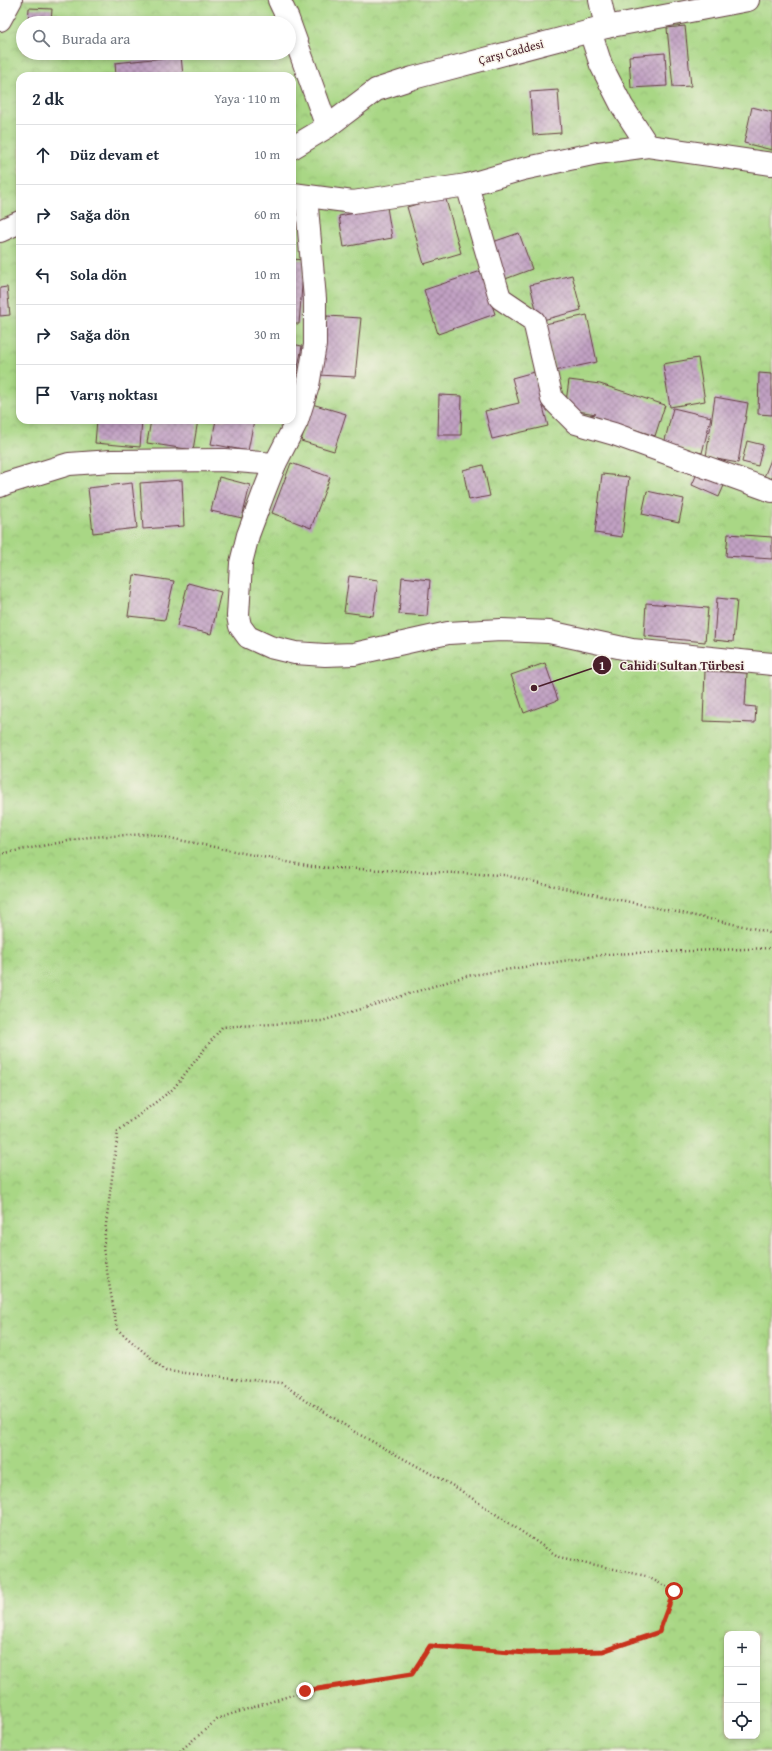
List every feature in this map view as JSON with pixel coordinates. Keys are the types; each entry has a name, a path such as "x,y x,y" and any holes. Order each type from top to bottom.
{"street":[{"path":"0,20 11,0"},
{"path":"279,0 287,16"},
{"path":"600,0 598,29 601,65 622,106 648,146"},
{"name":"Çarşı Caddesi","path":"296,146 327,127 376,90 413,78 598,29 748,0"},
{"path":"296,40 327,127"},
{"path":"296,423 308,386 315,345 315,299 299,195 353,202 467,185 597,153 648,146 772,164"},
{"path":"467,185 500,298 534,321 552,399 576,423 614,434 772,491"},
{"path":"0,231 16,224"},
{"path":"295,424 275,464 248,535 241,563 238,608 240,626 248,637 256,642 295,653 325,655 354,654 448,633 501,630 549,632 632,650 772,664"},
{"path":"0,486 7,482 76,464 112,461 224,460 275,464"}],"path":[{"path":"0,854 89,837 150,834 312,867 503,875 761,930 772,934"},
{"path":"180,1751 219,1718 305,1691 412,1674 430,1646 527,1653 603,1651 659,1632 674,1591 646,1576 559,1557 457,1488 355,1432 281,1383 166,1371 117,1329 103,1248 118,1131 173,1089 222,1027 322,1021 466,976 608,954 772,948"}],"green space":[{"path":"0,0 772,0 772,1751 0,1751"}],"building":[{"path":"29,8 52,9 52,16 28,16"},
{"path":"685,26 691,86 673,87 667,28"},
{"path":"665,53 667,86 631,88 629,56"},
{"path":"143,60 181,60 183,72 116,72 115,63"},
{"path":"558,90 561,133 533,135 530,92"},
{"path":"752,107 772,112 772,150 744,143"},
{"path":"445,196 461,253 424,264 407,207"},
{"path":"387,207 392,238 344,247 339,216"},
{"path":"519,233 532,269 500,281 487,244"},
{"path":"296,259 304,260 299,324 296,324"},
{"path":"481,271 495,314 438,334 424,290"},
{"path":"572,275 581,310 539,321 530,285"},
{"path":"7,287 10,315 0,316 0,288"},
{"path":"587,315 597,362 555,371 545,324"},
{"path":"327,316 361,318 355,377 318,375"},
{"path":"296,345 302,346 296,378"},
{"path":"698,358 705,401 670,407 663,364"},
{"path":"534,372 548,426 492,439 485,411 519,403 512,378"},
{"path":"759,373 772,374 772,415 758,414"},
{"path":"569,380 600,384 665,405 655,436 590,415 596,414 565,409"},
{"path":"439,395 462,396 461,435 438,435"},
{"path":"715,397 748,403 738,463 706,457"},
{"path":"312,404 346,414 334,451 301,441"},
{"path":"673,408 711,417 702,453 664,444"},
{"path":"97,424 142,424 140,447 95,443"},
{"path":"150,424 197,424 193,450 147,443"},
{"path":"215,424 253,424 248,451 211,444"},
{"path":"747,441 763,445 758,466 742,462"},
{"path":"772,457 772,481 764,477"},
{"path":"291,463 330,477 311,528 272,513"},
{"path":"483,465 490,496 469,500 463,470"},
{"path":"699,469 726,481 719,497 692,485"},
{"path":"602,474 629,477 622,537 595,533"},
{"path":"219,477 250,485 242,518 211,511"},
{"path":"182,480 184,526 143,529 140,483"},
{"path":"132,483 137,528 93,533 88,488"},
{"path":"647,491 684,499 679,522 642,514"},
{"path":"728,534 772,537 772,559 726,556"},
{"path":"134,575 174,581 165,620 128,616"},
{"path":"349,576 378,580 373,616 344,612"},
{"path":"402,577 430,580 427,616 399,614"},
{"path":"188,583 221,592 211,634 177,626"},
{"path":"717,598 737,600 733,642 714,640"},
{"path":"646,603 708,608 705,642 644,636"},
{"path":"545,663 558,700 524,713 511,675"},
{"path":"705,671 747,673 745,706 756,707 755,723 703,721"}],"place":[{"name":"Cahidi Sultan Türbesi","path":"534,688"}],"route":[{"path":"305,1691 412,1674 430,1646 527,1653 603,1651 659,1632 674,1591"}]}
